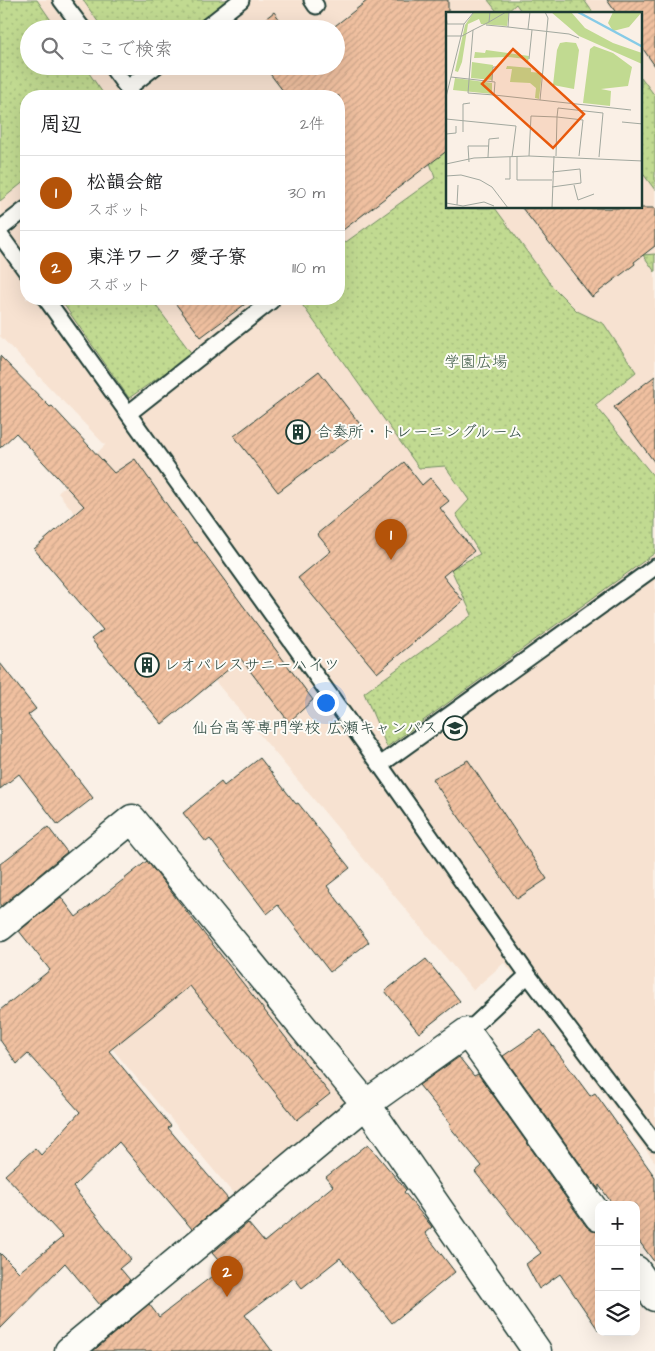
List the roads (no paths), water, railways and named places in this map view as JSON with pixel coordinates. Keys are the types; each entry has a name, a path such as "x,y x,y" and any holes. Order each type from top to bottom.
{"street":[{"path":"0,927 132,819 366,1104 537,1351"},
{"path":"69,1351 366,1104 467,1032 595,1211"},
{"path":"640,1276 655,1297"}],"lane":[{"path":"61,0 76,20"},
{"path":"216,20 242,0"},
{"path":"118,75 129,90"},
{"path":"132,90 147,75"},
{"path":"0,228 20,213"},
{"path":"0,236 20,264"},
{"path":"50,305 130,413 528,975 655,1143"},
{"path":"130,413 266,305"},
{"path":"380,765 655,567"},
{"path":"467,1032 528,975"}],"place":[{"name":"合奏所・トレーニングルーム","path":"298,432"},
{"name":"松韻会館","path":"391,560"},
{"name":"レオパレスサニーハイツ","path":"147,665"},
{"name":"仙台高等専門学校 広瀬キャンパス","path":"455,728"},
{"name":"東洋ワーク 愛子寮","path":"227,1297"}],"park label":[{"name":"学園広場","path":"476,362"}]}
